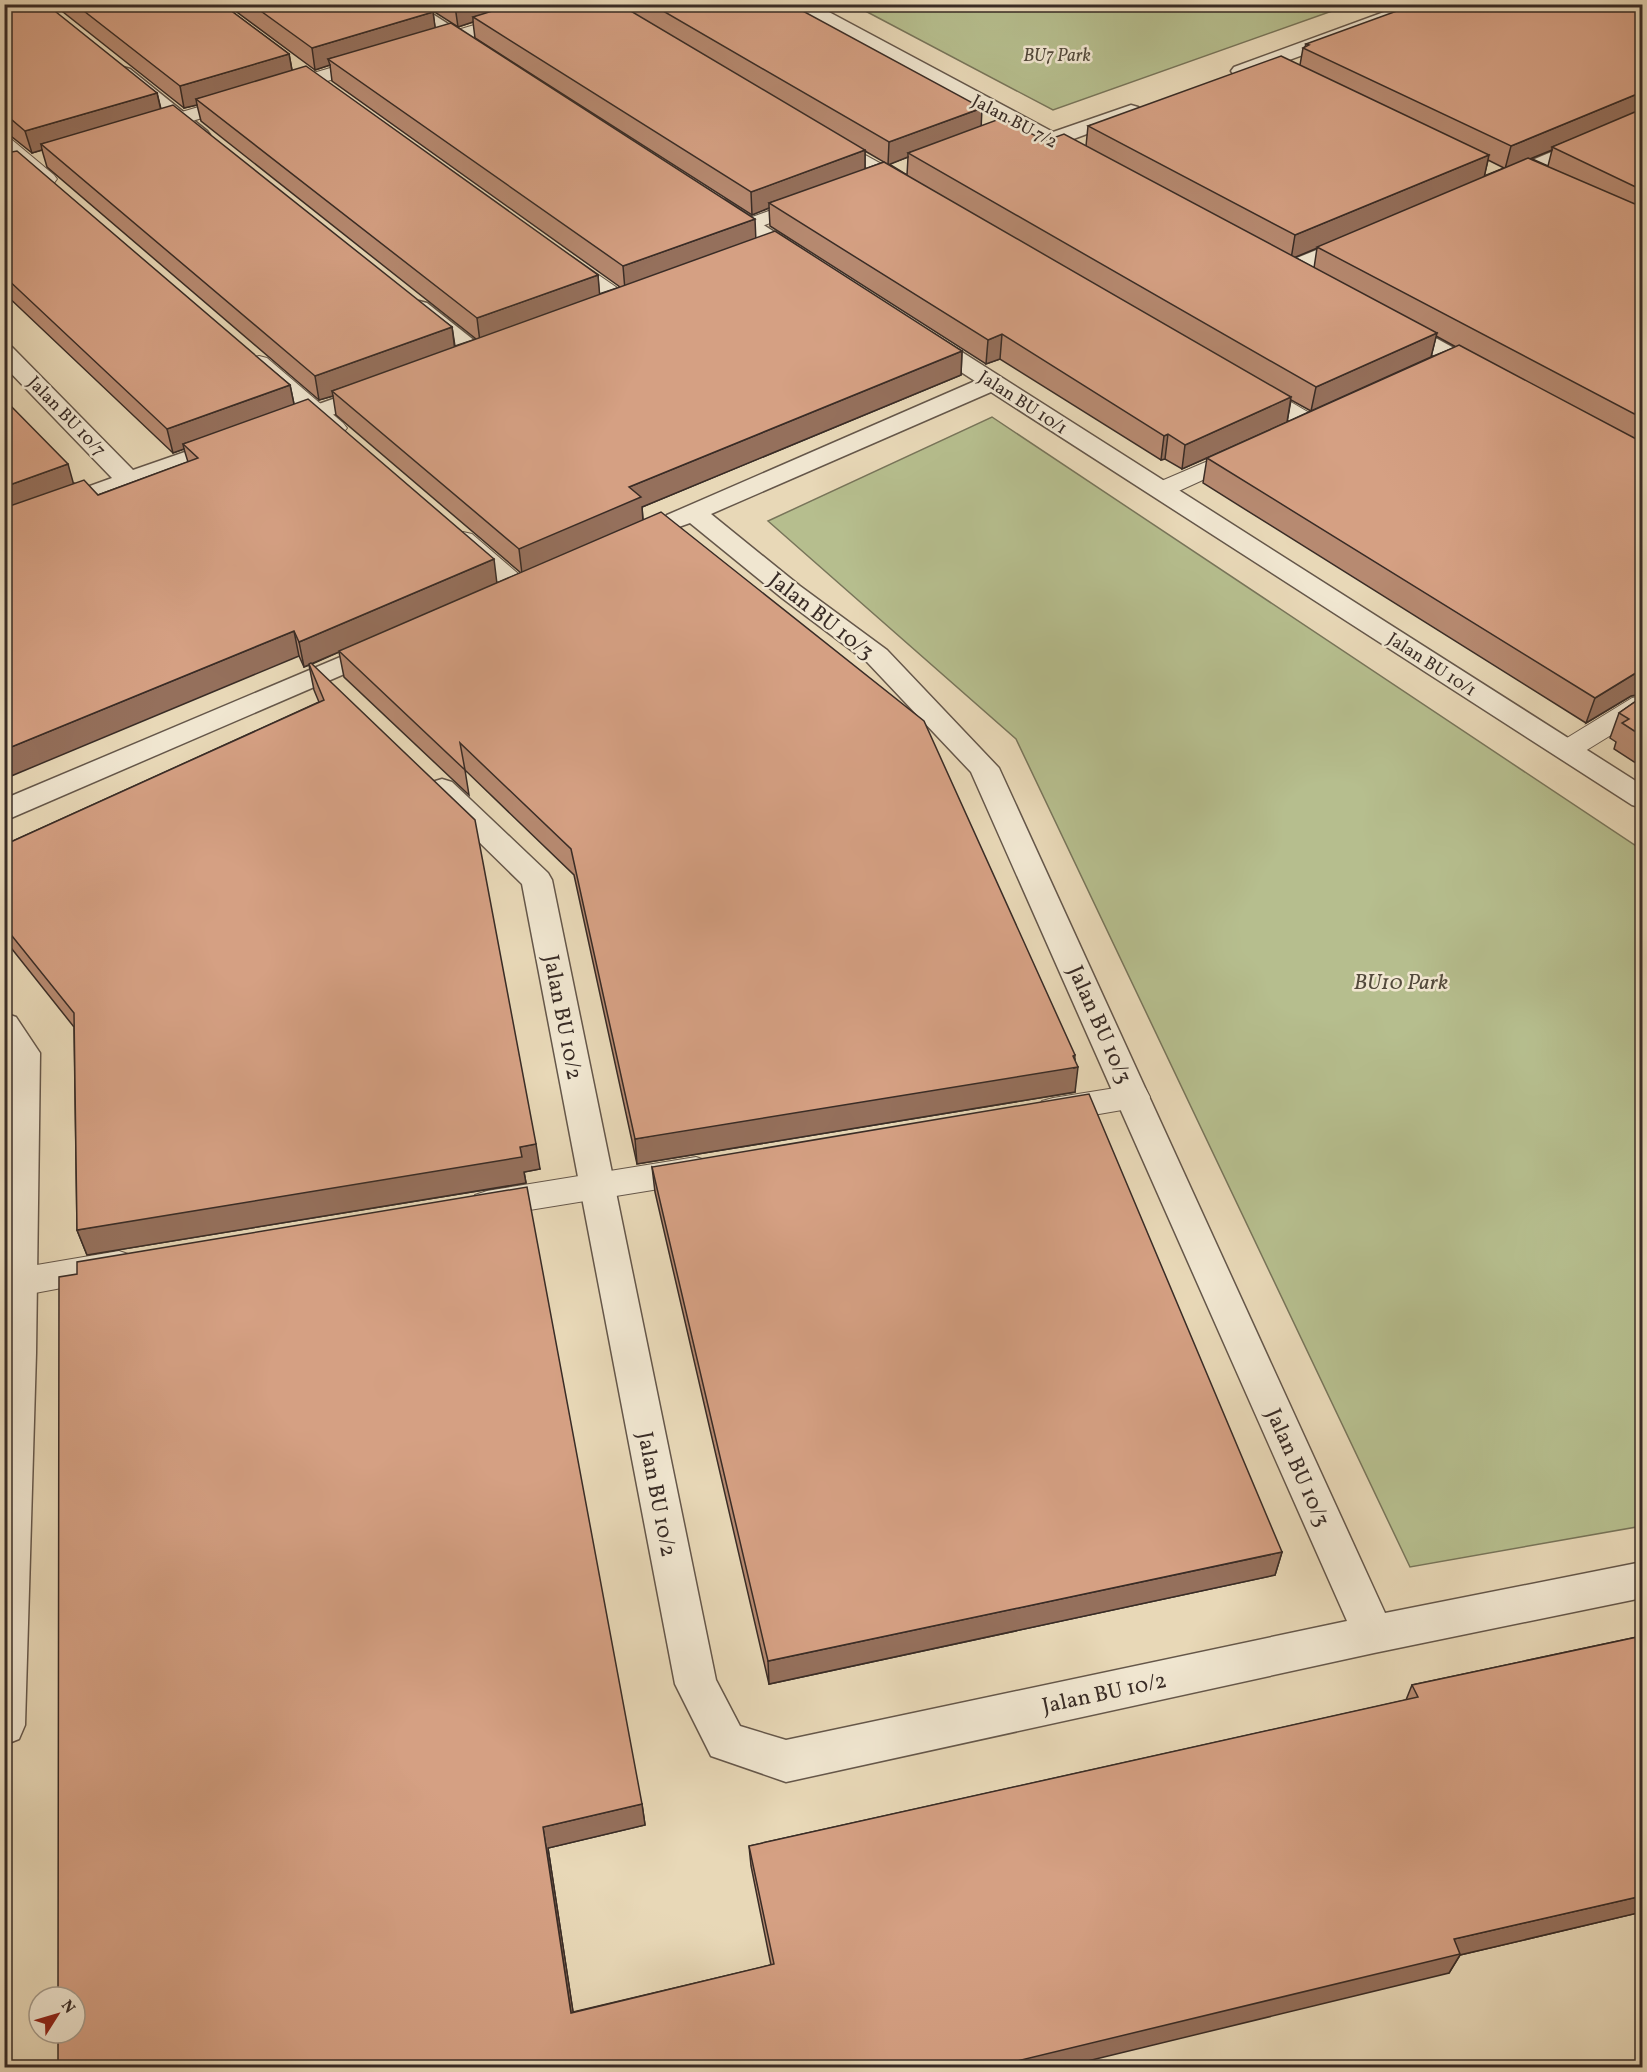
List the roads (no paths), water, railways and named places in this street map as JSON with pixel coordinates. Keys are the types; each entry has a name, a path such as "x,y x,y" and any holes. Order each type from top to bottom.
{"street":[{"path":"404,4 494,62"},
{"name":"Jalan BU 7/2","path":"799,4 1113,173"},
{"path":"1223,77 1425,4"},
{"path":"108,62 217,148"},
{"path":"1050,140 1148,105"},
{"path":"1483,178 1513,174 1642,120"},
{"path":"1513,174 1553,184"},
{"path":"699,193 748,225 767,248 817,269"},
{"path":"1290,269 1376,233"},
{"path":"1269,258 1310,280"},
{"path":"610,305 644,293"},
{"path":"402,295 466,358 499,346"},
{"path":"1372,313 1444,362 1507,386"},
{"name":"Jalan BU 10/1","path":"905,326 1642,798"},
{"name":"Jalan BU 10/7","path":"4,352 129,481"},
{"path":"4,526 402,381"},
{"path":"650,531 993,382"},
{"name":"Jalan BU 10/3","path":"693,513 791,592 877,656 984,768 1374,1634"},
{"path":"4,811 334,687 405,638"},
{"name":"Jalan BU 10/2","path":"416,765 537,880 696,1684 726,1742 786,1761 1374,1634 1642,1580"},
{"path":"4,1025 23,1053 19,1282 11,1354 4,1725"}],"lane":[{"path":"411,50 564,4"},
{"path":"126,134 390,56"},
{"path":"1266,62 1287,72"},
{"path":"295,65 333,93"},
{"path":"1001,132 1022,124"},
{"path":"813,132 927,198"},
{"path":"4,143 64,194"},
{"path":"4,170 50,157"},
{"path":"865,182 907,166"},
{"path":"748,225 833,194"},
{"path":"544,246 610,305"},
{"path":"244,350 352,443"},
{"path":"1238,380 1321,418 1289,432"},
{"path":"1161,490 1268,442"},
{"path":"449,527 520,588"},
{"path":"1567,750 1642,704"},
{"path":"1029,1114 1134,1097"},
{"path":"455,1210 725,1165"},
{"path":"19,1282 149,1260"}],"park label":[{"name":"BU7 Park","path":"1057,55"},
{"name":"BU10 Park","path":"1401,981"}]}
